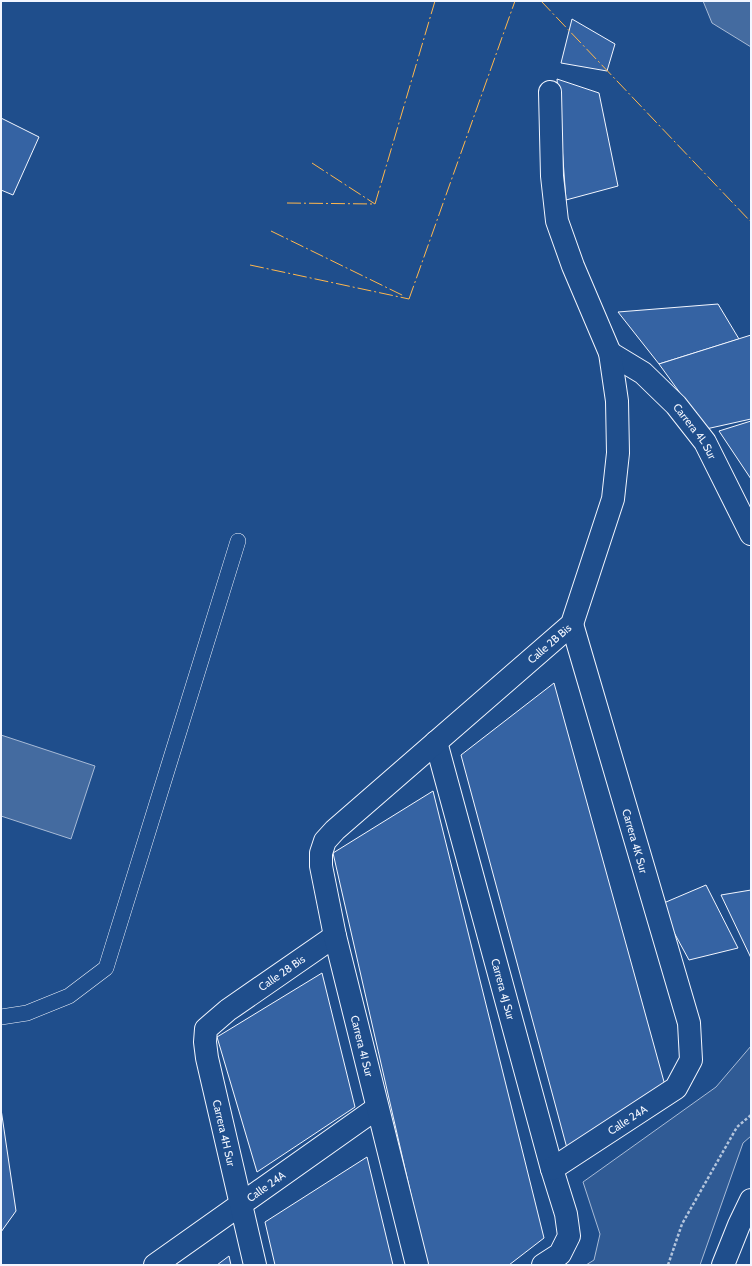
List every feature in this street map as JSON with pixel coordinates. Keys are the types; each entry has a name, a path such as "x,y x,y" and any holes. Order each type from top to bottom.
{"street":[{"name":"Calle 2B Bis","path":"335,830 572,624 613,499 618,452 616,401 610,353 573,266 557,221 552,176 550,92"},
{"name":"Carrera 4L Sur","path":"610,353 643,373 676,405 705,442 751,534"},
{"name":"Carrera 4K Sur","path":"572,624 689,1023 691,1060"},
{"name":"Carrera 4J Sur","path":"436,742 552,1169 566,1214 569,1236 560,1254 543,1265"},
{"name":"Carrera 4I Sur","path":"335,830 324,841 321,866 335,936 417,1265"},
{"name":"Calle 28 Bis","path":"228,1010 335,936"},
{"name":"Carrera 4H Sur","path":"228,1010 206,1029 205,1042 207,1058 255,1265"},
{"name":"Calle 24A","path":"552,1169 676,1088 691,1060"},
{"name":"Calle 24A","path":"155,1265 378,1108"},
{"path":"723,1265 738,1225 751,1200"}],"lane":[{"path":"1,1017 27,1013 69,996 106,968 238,541"}],"path":[{"path":"668,1265 682,1224 737,1127 751,1115"}],"shaded area":[{"path":"703,1 751,1 751,47 712,23"},
{"path":"1,735 95,766 71,839 1,816"},
{"path":"751,1046 751,1136 743,1143 700,1265 586,1265 594,1260 600,1234 583,1182 716,1087"}],"building":[{"path":"572,19 615,44 607,71 561,63"},
{"path":"557,79 599,93 618,186 566,200"},
{"path":"1,118 39,137 13,195 1,190"},
{"path":"718,304 739,339 659,364 618,312"},
{"path":"751,335 751,419 706,429 659,364"},
{"path":"751,421 751,479 719,431"},
{"path":"554,683 666,1089 568,1152 461,755"},
{"path":"433,791 544,1238 509,1265 427,1265 333,853"},
{"path":"706,885 738,948 689,960 659,905"},
{"path":"751,890 751,958 721,895"},
{"path":"322,973 355,1107 257,1172 217,1037"},
{"path":"1,1109 16,1211 1,1232"},
{"path":"367,1157 393,1265 275,1265 265,1222"},
{"path":"229,1256 231,1265 217,1265"}],"power":[{"path":"375,204 435,1"},
{"path":"409,299 515,1"},
{"path":"541,1 751,222"},
{"path":"312,163 375,204"},
{"path":"287,203 375,204"},
{"path":"271,231 404,296"},
{"path":"250,265 409,299"}]}
